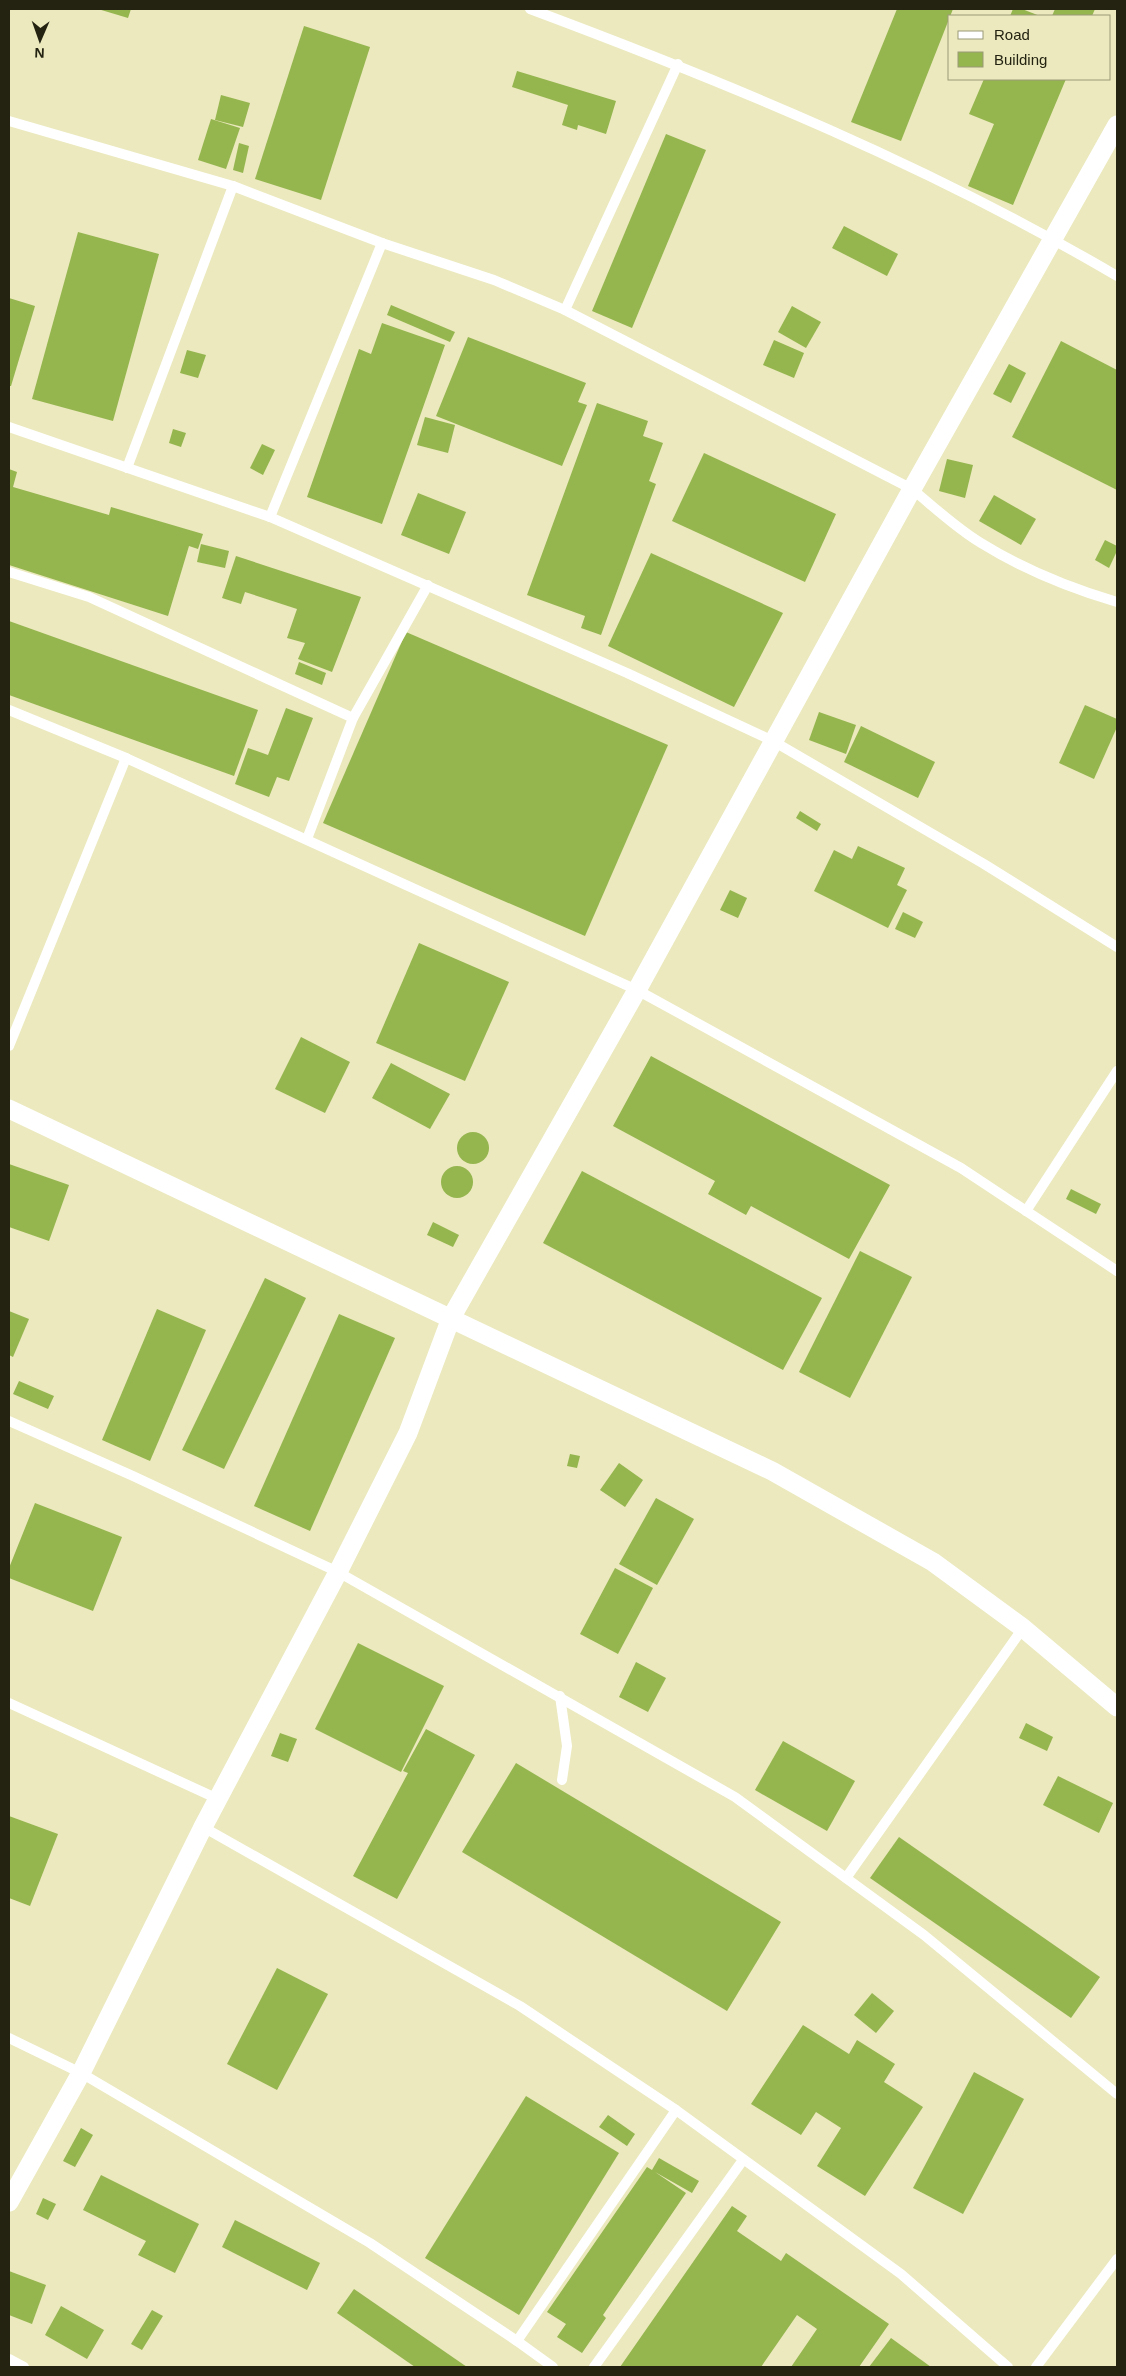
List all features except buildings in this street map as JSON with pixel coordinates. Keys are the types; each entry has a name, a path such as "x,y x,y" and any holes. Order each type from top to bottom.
{"street":[{"path":"9,2202 81,2072 203,1827 338,1572 408,1433 451,1318 637,990 912,488 1117,125"},
{"path":"9,1109 772,1471 932,1562 1023,1628 1117,1708"}],"lane":[{"path":"530,9 678,64 878,152 1054,239 1117,276"},
{"path":"565,310 678,64"},
{"path":"9,121 233,186 382,243 494,280 565,310 912,488 956,525 981,543 1075,590 1117,602"},
{"path":"127,468 233,186"},
{"path":"270,517 382,243"},
{"path":"9,427 270,517 627,673 773,741 984,864 1117,947"},
{"path":"9,572 89,597 353,718"},
{"path":"307,839 353,718 428,585"},
{"path":"9,710 126,758 637,990 961,1168 1117,1270"},
{"path":"9,1046 126,758"},
{"path":"1026,1211 1117,1071"},
{"path":"9,1421 134,1476 338,1572 735,1796 924,1935 1117,2094"},
{"path":"846,1878 1023,1628"},
{"path":"560,1696 567,1746 562,1780"},
{"path":"9,1703 218,1799"},
{"path":"203,1827 520,2006 676,2110 901,2274 1008,2367"},
{"path":"9,2038 81,2072 370,2243 553,2367"},
{"path":"517,2341 676,2110"},
{"path":"594,2367 743,2160"},
{"path":"1036,2367 1117,2259"},
{"path":"9,2359 24,2367"}]}
